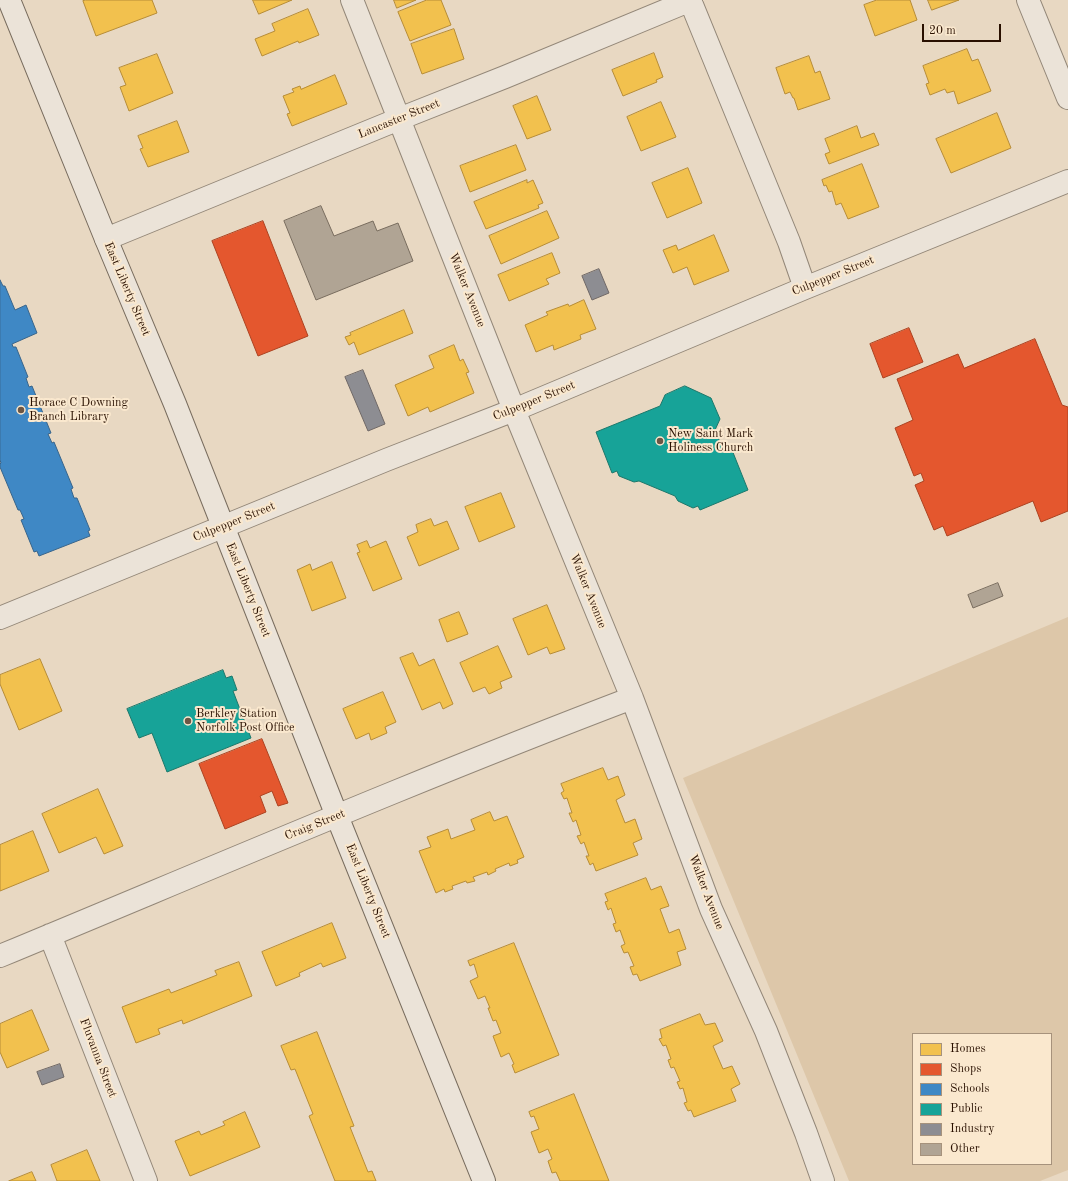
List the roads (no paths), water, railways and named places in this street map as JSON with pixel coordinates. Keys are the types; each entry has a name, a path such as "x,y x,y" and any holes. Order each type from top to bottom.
{"street":[{"name":"East Liberty Street","path":"9,0 175,404 484,1181"},
{"name":"Walker Avenue","path":"352,0 514,410 632,698 712,909 766,1031 823,1181"},
{"name":"Lancaster Street","path":"106,238 505,77 690,0"},
{"path":"690,0 788,242 805,288"},
{"path":"1028,0 1068,98"},
{"name":"Culpepper Street","path":"0,618 386,460 514,410 805,288 1068,182"},
{"name":"Craig Street","path":"0,956 338,816 632,698"},
{"name":"Fluvanna Street","path":"50,935 146,1181"}],"place":[{"name":"Horace C Downing Branch Library","path":"21,410"},
{"name":"New Saint Mark Holiness Church","path":"660,441"},
{"name":"Berkley Station Norfolk Post Office","path":"188,721"}]}
